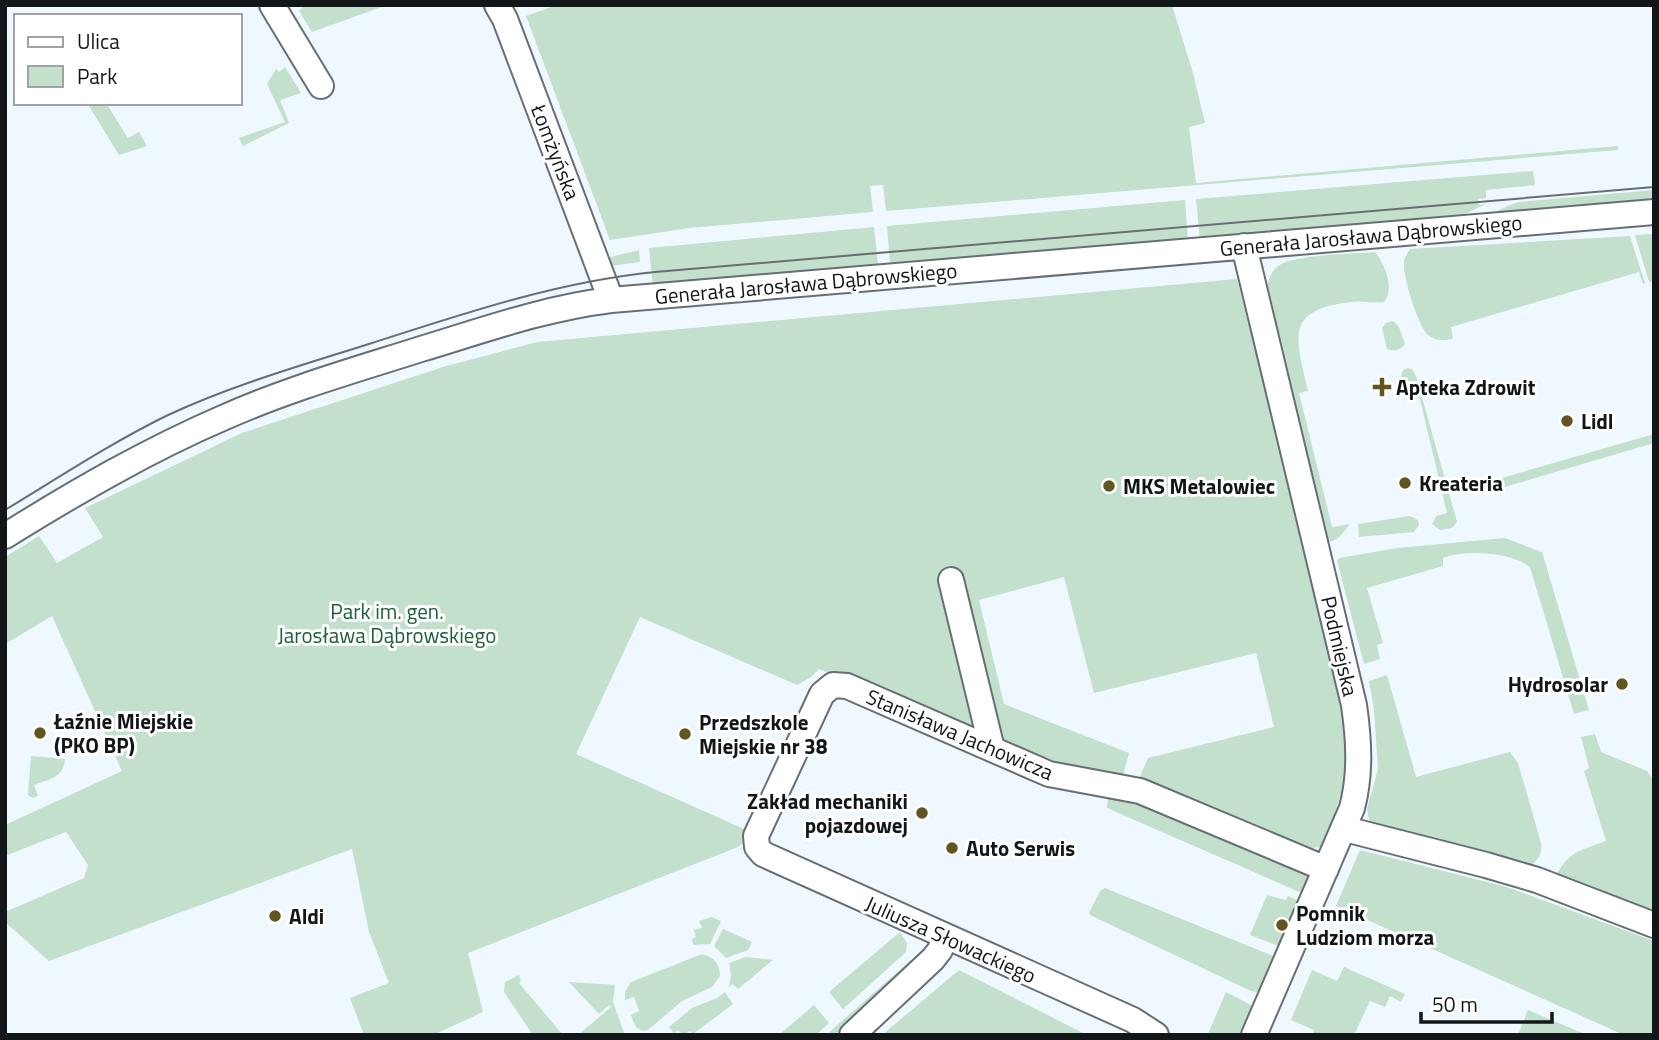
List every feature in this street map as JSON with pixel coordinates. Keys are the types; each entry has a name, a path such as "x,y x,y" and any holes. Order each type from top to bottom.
{"street":[{"path":"272,5 321,86"},
{"name":"Łomżyńska","path":"497,5 505,19 611,300"},
{"name":"Generała Jarosława Dąbrowskiego","path":"5,536 130,462 193,431 273,397 528,316 576,305 1654,212"},
{"name":"Podmiejska","path":"1244,246 1354,705 1358,747 1357,785 1345,829 1254,1035"},
{"path":"951,580 992,749"},
{"name":"Stanisława Jachowicza","path":"756,836 817,700 833,685 847,686 1049,774 1140,791 1326,869"},
{"path":"1345,829 1525,876 1654,925"},
{"name":"Juliusza Słowackiego","path":"756,836 757,846 763,854 1133,1020 1156,1035"},
{"path":"852,1035 933,959 945,937"}],"green space":[{"path":"305,5 387,5 312,32 299,11"},
{"path":"557,5 1172,5 1205,123 1189,127 1196,183 1618,146 1618,150 886,211 883,185 870,186 873,212 689,228 610,240 526,16"},
{"path":"285,67 301,93 280,100 289,123 243,146 239,138 285,122 267,84 276,69 279,72"},
{"path":"88,105 107,105 128,138 139,132 147,146 119,155"},
{"path":"1533,171 1535,185 1486,190 1486,198 1478,199 1479,205 1486,204 1460,216 1200,240 1196,199"},
{"path":"1654,190 1654,198 1498,213 1499,210 1518,202"},
{"path":"1185,200 1188,241 894,266 890,263 887,226"},
{"path":"874,227 878,264 874,267 653,287 649,248"},
{"path":"1654,234 1654,281 1649,282 1635,235"},
{"path":"1630,236 1645,283 1643,284 1639,272 1451,327 1453,339 1450,340 1433,338 1423,329 1404,270 1410,249"},
{"path":"639,250 640,262 611,266 607,258"},
{"path":"1375,252 1389,284 1384,302 1355,302 1329,306 1314,312 1304,320 1298,342 1308,391 1299,393 1332,527 1350,524 1337,539 1327,541 1267,286 1277,267 1296,259"},
{"name":"Park im. gen. Jarosława Dąbrowskiego","path":"1237,279 1340,679 1348,759 1344,783 1327,839 1322,847 1313,848 1138,781 1148,758 1274,727 1256,653 1094,693 1064,577 979,600 1004,704 1129,753 1122,779 1074,772 819,669 797,685 640,617 576,754 744,829 743,843 468,953 483,1012 433,1035 364,1035 350,998 389,983 369,932 352,849 49,961 5,922 5,912 84,878 88,865 66,832 5,856 5,825 122,771 52,616 5,644 5,557 39,536 57,563 103,537 85,508 242,433 443,367 537,342"},
{"path":"1393,321 1399,327 1405,344 1394,350 1387,349 1382,328"},
{"path":"1412,369 1416,376 1457,522 1452,528 1440,530 1432,524 1436,516 1447,513 1417,387 1404,390 1401,376 1403,370"},
{"path":"1654,434 1654,443 1488,492 1477,491 1474,486"},
{"path":"1410,516 1418,520 1419,525 1414,532 1359,537 1358,524"},
{"path":"1505,538 1542,552 1589,710 1574,714 1530,567 1500,555 1452,555 1443,558 1443,566 1367,588 1383,643 1377,645 1380,659 1364,664 1337,561 1339,558 1397,548"},
{"path":"1387,675 1416,777 1510,752 1518,763 1541,843 1539,857 1528,868 1464,845 1375,828 1370,824 1367,809 1378,769 1369,681"},
{"path":"1595,734 1601,752 1647,771 1654,780 1654,915 1555,877 1570,857 1606,841 1584,771 1589,768 1581,737"},
{"path":"31,756 65,759 59,774 34,785 38,796 33,798 28,795"},
{"path":"1128,795 1308,873 1311,877 1305,892 1297,891 1107,808 1108,796"},
{"path":"1360,850 1507,887 1654,941 1654,1035 1624,1035 1336,906"},
{"path":"1105,888 1273,956 1262,990 1251,991 1092,916 1089,913 1100,891"},
{"path":"1267,895 1286,900 1288,896 1299,901 1281,947 1250,935"},
{"path":"711,917 721,921 710,944 693,945 692,939 696,937 694,930 702,928 699,921"},
{"path":"723,929 752,942 748,950 726,958 714,946"},
{"path":"900,932 907,943 906,952 843,1009 829,992"},
{"path":"702,954 713,959 719,968 720,976 712,987 682,1001 648,1030 639,1029 631,1015 639,1011 634,997 625,1000 625,992 631,982"},
{"path":"746,957 773,960 738,989 733,984 729,987 729,963"},
{"path":"911,960 915,964 834,1035 826,1035"},
{"path":"1344,967 1405,994 1401,1002 1390,996 1385,1007 1370,1001 1354,1035 1312,1035 1314,1030 1291,1020 1312,970 1337,981"},
{"path":"959,970 1087,1035 882,1035"},
{"path":"519,975 519,983 563,1035 533,1035 504,992 505,982"},
{"path":"569,982 615,985 613,1002 625,1035 578,1035 611,1007 609,1005 599,1014"},
{"path":"725,992 733,1004 693,1034 690,1031 683,1035 678,1030 674,1033 669,1027 692,1008"},
{"path":"1226,992 1253,1006 1245,1035 1208,1034"},
{"path":"814,1005 829,1023 816,1035 779,1035"},
{"path":"1528,1010 1587,1035 1518,1035"}],"tram line":[{"path":"5,510 125,438 166,416 216,395 477,310 583,283 655,272 1654,187"}],"place":[{"name":"Apteka Zdrowit","path":"1382,387"},
{"name":"Lidl","path":"1567,421"},
{"name":"Kreateria","path":"1405,483"},
{"name":"MKS Metalowiec","path":"1109,486"},
{"name":"Hydrosolar","path":"1622,684"},
{"name":"Łaźnie Miejskie (PKO BP)","path":"40,733"},
{"name":"Przedszkole Miejskie nr 38","path":"685,734"},
{"name":"Zakład mechaniki pojazdowej","path":"922,813"},
{"name":"Auto Serwis","path":"952,848"},
{"name":"Aldi","path":"275,916"},
{"name":"Pomnik Ludziom morza","path":"1282,925"}]}
